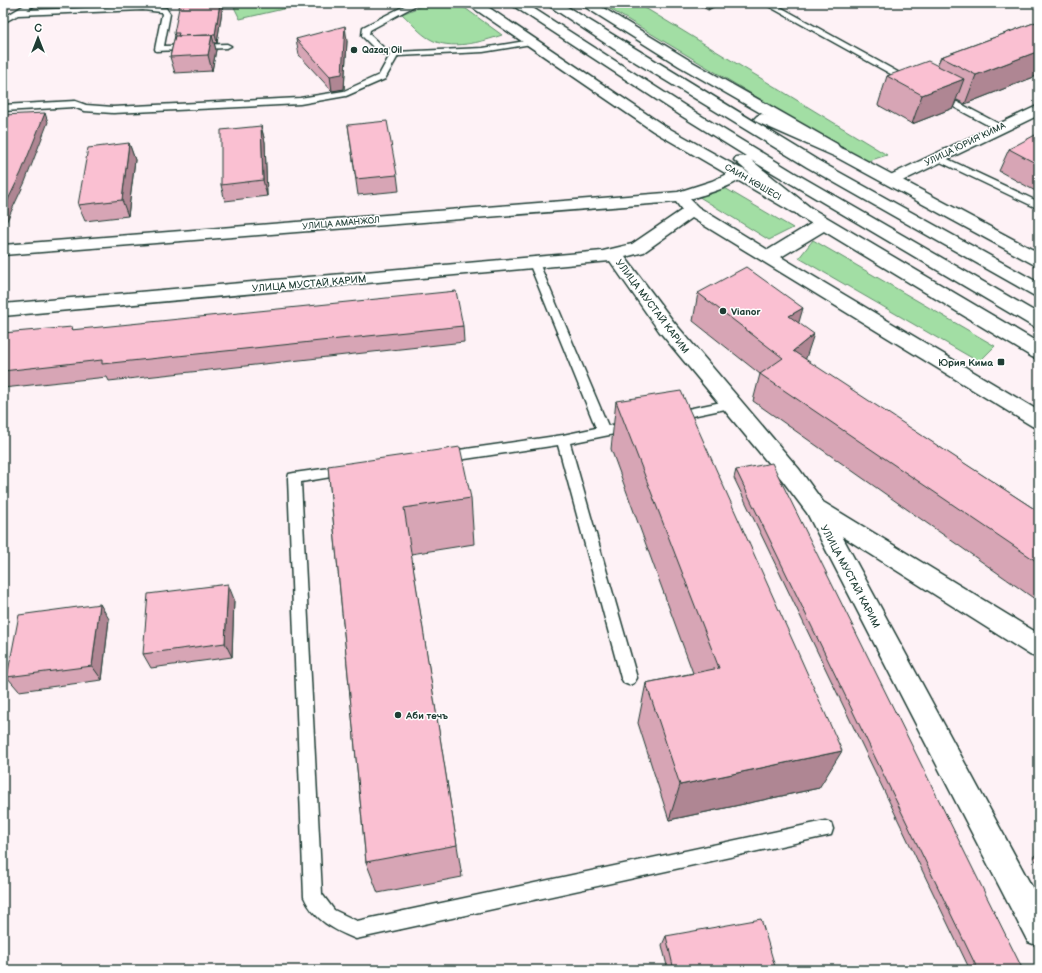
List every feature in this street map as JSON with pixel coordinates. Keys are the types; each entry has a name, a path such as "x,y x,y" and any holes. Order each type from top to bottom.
{"main road":[{"name":"САИН КӨШЕСІ","path":"473,3 658,128 739,173 1039,352"},
{"path":"516,3 685,112 796,180 1039,322"},
{"path":"552,3 619,46 694,90 813,164 1039,291"},
{"path":"586,3 684,63 842,154 1039,260"},
{"path":"694,90 842,154"},
{"name":"УЛИЦА ЮРИЯ КИМА","path":"892,180 998,127 1039,109"},
{"path":"685,112 804,212"},
{"name":"УЛИЦА АМАНЖОЛ","path":"3,250 680,197 718,184 739,173"},
{"path":"680,197 692,211 767,258 1039,421"},
{"name":"УЛИЦА МУСТАЙ КАРИМ","path":"3,310 603,257 638,248 692,211"},
{"path":"767,258 823,224"},
{"name":"УЛИЦА МУСТАЙ КАРИМ","path":"614,254 666,326 791,475 815,507 1039,931"},
{"path":"815,507 1039,647"}],"lane":[{"path":"3,22 34,3"},
{"path":"144,8 157,3"},
{"path":"416,3 371,25 366,29 365,34 382,51 395,54 482,50 531,42"},
{"path":"767,3 913,80"},
{"path":"17,14 144,8 163,10 166,14 159,49 227,46"},
{"path":"3,108 75,104 84,108 113,110 300,101 346,93 382,76 395,54"},
{"path":"929,91 998,127"},
{"path":"937,157 1039,206"},
{"path":"534,263 604,432"},
{"path":"664,418 731,404"},
{"path":"428,459 563,440 642,423"},
{"path":"563,440 629,678"},
{"path":"357,469 294,478 313,897 328,916 356,930 825,829"}],"green space":[{"path":"263,3 309,3 240,19 234,7"},
{"path":"429,3 458,3 502,35 476,43 456,45 438,43 423,34 402,14"},
{"path":"600,3 637,3 887,155 865,162"},
{"path":"718,184 793,228 769,240 693,193"},
{"path":"813,240 995,346 979,362 799,258"}],"building":[{"path":"180,3 220,3 215,35 178,36 179,33 174,33"},
{"path":"1039,21 1039,51 976,75 941,57"},
{"path":"345,26 342,74 330,76 296,39"},
{"path":"212,35 208,55 170,57 175,36"},
{"path":"928,61 964,79 922,95 887,76"},
{"path":"45,113 21,173 3,210 3,115"},
{"path":"387,121 397,175 356,179 348,125"},
{"path":"261,126 263,180 221,185 221,130"},
{"path":"1037,134 1039,135 1039,165 1009,149"},
{"path":"129,143 122,200 78,205 88,148"},
{"path":"746,267 803,308 789,316 814,334 793,351 1039,512 1039,563 760,374 783,358 698,293"},
{"path":"456,291 463,326 102,364 102,360 3,371 3,333 72,327 71,330"},
{"path":"681,391 842,751 680,785 646,683 719,668 616,401"},
{"name":"Аби течъ","path":"460,447 471,498 404,508 457,845 366,862 328,466"},
{"path":"772,463 1023,970 978,970 736,470"},
{"path":"228,584 225,643 143,654 148,594"},
{"path":"100,604 92,666 7,677 19,615"},
{"path":"761,919 776,970 674,970 666,936"}],"place":[{"name":"Qazaq Oil","path":"354,50"},
{"name":"Vianor","path":"723,311"},
{"name":"Юрия Кима","path":"1001,362"},
{"name":"Аби течъ","path":"398,715"}]}
